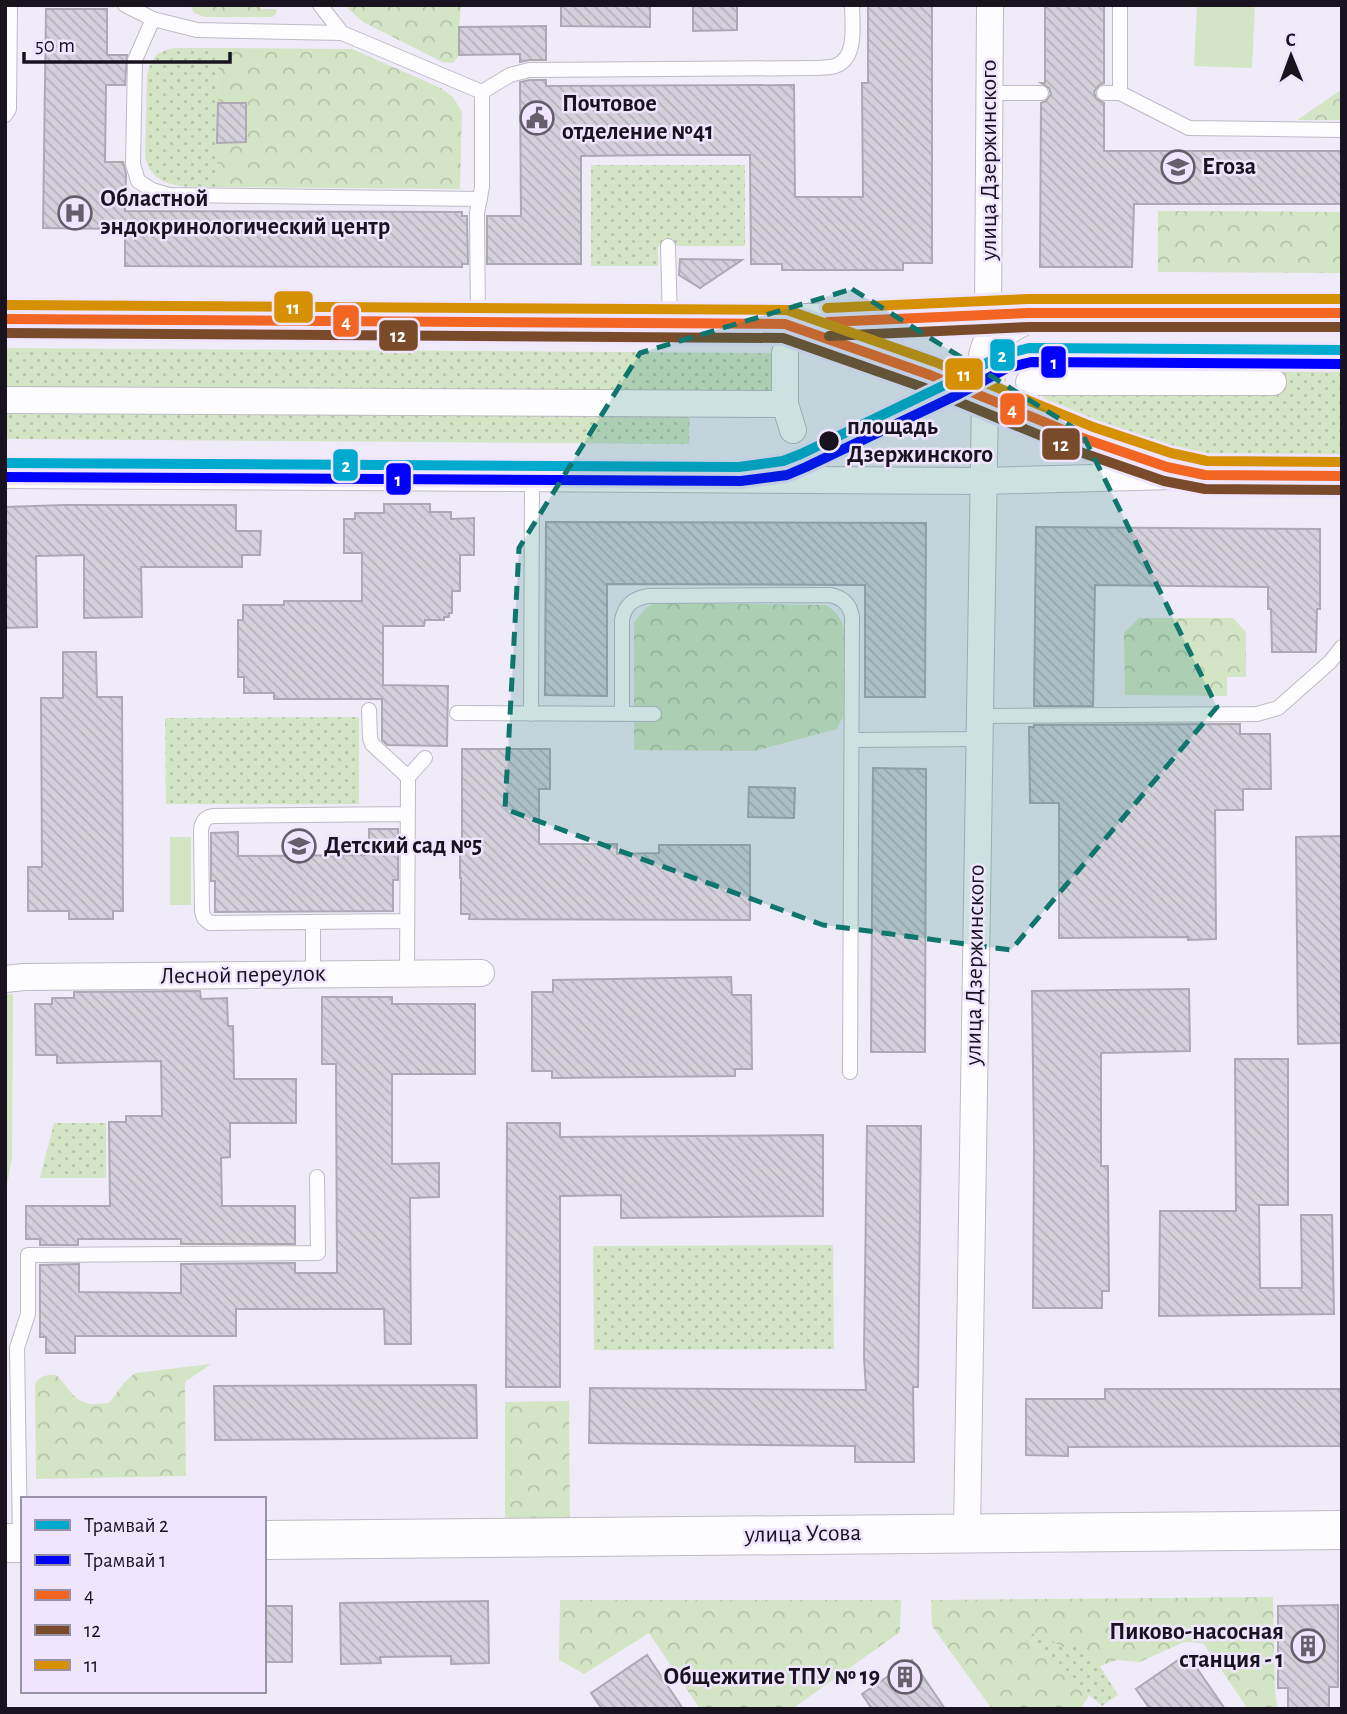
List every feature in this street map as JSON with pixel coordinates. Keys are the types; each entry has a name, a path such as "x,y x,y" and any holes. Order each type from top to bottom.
{"main road":[{"path":"985,397 986,363 994,342 1004,327 1029,313"},
{"path":"785,338 988,314 1342,313"},
{"path":"5,319 670,323 785,338 930,374 1028,416 1167,467 1205,475 1342,477"},
{"name":"улица Усова","path":"266,1540 1342,1530"}],"street":[{"name":"улица Дзержинского","path":"988,314 990,5"},
{"path":"785,338 785,404 793,430"},
{"path":"1029,383 1273,382"},
{"name":"улица Дзержинского","path":"967,1533 985,397"},
{"path":"5,400 785,404"},
{"path":"5,475 982,481 1205,475"},
{"name":"Лесной переулок","path":"5,979 481,972"}],"lane":[{"path":"5,115 9,109 10,5"},
{"path":"125,5 153,19 197,30 342,33 482,92"},
{"path":"320,5 342,33"},
{"path":"482,92 510,75 529,70 835,66 848,57 850,50 852,5"},
{"path":"1120,5 1120,93"},
{"path":"153,19 135,60 133,164 138,181 152,190 169,195 480,199"},
{"path":"478,322 477,213 482,187 482,92"},
{"path":"989,93 1041,93"},
{"path":"1104,93 1120,93 1189,128 1342,130"},
{"path":"668,246 670,323"},
{"path":"531,714 533,477"},
{"path":"622,714 622,620 624,612 634,600 649,596 829,595 848,604 852,617 850,1072"},
{"path":"852,740 979,728 1257,714 1278,708 1330,662 1342,647"},
{"path":"369,709 372,744 408,777"},
{"path":"457,713 654,714"},
{"path":"407,973 408,777 425,758"},
{"path":"407,814 209,817 203,822 201,830 202,911 207,921 214,924 407,921"},
{"path":"313,922 313,974"},
{"path":"16,1543 17,1348 28,1314 28,1255 318,1253 317,1177"}],"highlighted area":[{"path":"852,289 1082,433 1217,707 1011,950 823,925 505,809 519,548 640,353"}],"green space":[{"path":"190,5 261,5 261,9 277,9 272,17 205,17 194,13"},
{"path":"344,5 461,5 459,55 453,63 442,62 363,22"},
{"path":"1197,5 1255,5 1252,68 1194,66"},
{"path":"174,48 218,48 217,187 174,185 164,181 149,168 145,157 147,75 156,56"},
{"path":"218,48 352,49 441,88 453,97 462,112 460,189 217,187 217,143 246,142 246,103 218,103"},
{"path":"1341,90 1342,120 1297,120"},
{"path":"591,165 745,165 745,246 658,246 658,266 591,266"},
{"path":"1158,211 1342,212 1342,273 1158,272"},
{"path":"5,348 774,353 774,404 690,404 689,444 5,439"},
{"path":"1043,361 1342,362 1342,459 1206,459 1139,443 1043,401"},
{"path":"654,603 825,605 832,609 844,628 843,716 837,729 755,751 634,750 634,622"},
{"path":"1139,618 1233,618 1246,632 1246,677 1227,677 1227,696 1125,695 1124,633"},
{"path":"359,717 359,804 166,804 165,718"},
{"path":"170,837 191,837 191,905 170,905"},
{"path":"5,994 13,994 12,1158 5,1196"},
{"path":"54,1123 106,1123 106,1178 40,1178"},
{"path":"833,1245 834,1349 594,1350 593,1246"},
{"path":"211,1364 185,1382 186,1476 36,1479 35,1384 41,1377 56,1375 77,1398 86,1403 109,1403 135,1373"},
{"path":"569,1401 570,1520 505,1520 505,1402"},
{"path":"1273,1597 1275,1692 1278,1709 1248,1709 1203,1643 1184,1642 1140,1662 1117,1660 1100,1666 1093,1688 1081,1709 992,1709 932,1626 931,1600"},
{"path":"560,1600 901,1600 900,1632 792,1709 700,1709 649,1633 584,1674 559,1660"},
{"path":"1034,1632 1063,1647 1087,1646 1118,1695 1102,1706 1026,1641"}],"building":[{"path":"561,5 650,5 650,27 561,26"},
{"path":"693,5 737,5 737,30 693,31"},
{"path":"868,5 932,5 932,263 903,263 903,270 782,270 782,264 751,264 750,155 666,155 581,156 581,264 487,264 487,216 521,216 520,82 530,80 546,80 546,86 794,85 795,197 863,197 862,83 868,83"},
{"path":"1045,5 1104,5 1104,83 1094,92 1096,98 1104,103 1104,151 1342,151 1342,204 1134,204 1132,267 1040,267 1041,103 1051,94 1049,88 1041,83 1045,83"},
{"path":"46,9 107,9 107,55 127,55 125,85 106,85 105,162 123,162 126,174 125,211 462,212 462,216 467,216 468,264 462,264 462,267 125,266 125,229 43,228"},
{"path":"546,26 546,60 520,62 520,54 459,55 459,27"},
{"path":"218,103 246,103 246,142 217,143"},
{"path":"680,259 742,260 700,288 679,275"},
{"path":"384,504 430,504 430,512 451,512 451,519 474,518 474,555 460,555 460,591 452,591 452,613 449,613 449,617 444,617 444,620 425,620 424,626 383,626 383,685 448,686 447,746 387,745 382,740 382,699 274,699 274,693 244,693 244,677 238,677 238,620 243,620 243,605 284,605 284,601 362,601 362,553 344,553 344,519 355,519 355,513 384,513"},
{"path":"236,505 236,531 261,531 260,555 242,555 242,567 141,567 142,617 84,618 84,555 36,556 37,627 5,628 5,507"},
{"path":"546,522 926,523 925,697 865,697 865,585 607,584 607,696 545,695"},
{"path":"1036,527 1320,529 1320,609 1317,609 1316,652 1272,652 1268,587 1095,585 1093,706 1034,706"},
{"path":"63,652 96,652 97,697 122,697 123,911 113,911 113,919 69,919 69,911 28,911 28,867 42,867 41,698 63,698"},
{"path":"1240,724 1240,734 1270,734 1271,789 1243,789 1243,810 1215,810 1216,939 1059,938 1059,803 1030,803 1029,727"},
{"path":"462,749 550,749 550,789 539,789 539,844 617,844 617,854 659,853 659,845 750,845 750,920 469,919 470,914 461,914"},
{"path":"873,768 926,769 925,1052 871,1052"},
{"path":"749,787 795,788 794,818 748,817"},
{"path":"369,829 398,829 398,880 393,880 393,911 215,912 215,881 211,881 211,833 238,832 238,856 369,855"},
{"path":"1342,836 1342,1043 1298,1044 1296,837"},
{"path":"731,977 732,995 751,995 752,1069 735,1069 735,1076 552,1078 552,1071 532,1071 532,992 553,992 553,980"},
{"path":"1189,989 1190,1051 1101,1053 1101,1166 1108,1166 1109,1291 1102,1291 1102,1308 1033,1308 1032,991"},
{"path":"200,991 201,999 227,998 228,1026 233,1026 234,1079 296,1079 296,1123 230,1123 230,1157 221,1158 222,1206 295,1206 295,1244 181,1244 181,1239 78,1239 78,1245 40,1245 40,1239 26,1239 26,1206 110,1206 109,1122 126,1122 126,1116 162,1116 161,1061 57,1063 57,1055 36,1055 35,1004 52,1004 52,998 74,998 74,992"},
{"path":"322,997 392,997 392,1004 475,1004 475,1074 392,1074 392,1164 439,1163 439,1197 410,1198 411,1344 385,1344 384,1309 236,1309 236,1336 75,1336 75,1353 46,1353 46,1337 40,1337 40,1265 79,1264 79,1292 181,1293 181,1264 295,1263 295,1273 337,1273 336,1064 322,1064"},
{"path":"1235,1059 1288,1059 1288,1205 1259,1205 1260,1288 1302,1288 1301,1215 1332,1215 1334,1314 1159,1316 1160,1211 1236,1211"},
{"path":"507,1123 560,1123 560,1137 823,1135 823,1216 621,1218 621,1195 560,1196 560,1387 506,1387"},
{"path":"867,1126 921,1126 918,1387 913,1387 914,1462 855,1462 855,1446 589,1443 590,1388 866,1390 864,1357"},
{"path":"476,1385 477,1438 215,1440 214,1386"},
{"path":"1105,1389 1342,1389 1342,1446 1068,1447 1068,1456 1026,1455 1026,1399 1105,1399"},
{"path":"488,1601 489,1663 451,1664 451,1656 380,1657 381,1663 341,1664 340,1603"},
{"name":"Пиково-насосная станция - 1","path":"1338,1605 1338,1687 1329,1687 1329,1709 1288,1709 1288,1688 1278,1688 1278,1606"},
{"path":"266,1606 292,1606 292,1662 266,1662"},
{"path":"1187,1654 1225,1709 1150,1709 1136,1689"},
{"path":"647,1655 683,1709 602,1709 591,1693"},
{"name":"Общежитие ТПУ № 19","path":"912,1660 945,1709 872,1709 862,1694"}],"tram line":[{"name":"2","path":"5,463 739,467 783,461 801,454 1002,355 1029,348 1342,350"},
{"name":"1","path":"5,477 741,481 787,475 957,395 1007,368 1031,362 1342,364"}],"transit line":[{"name":"11","path":"827,308 1029,299 1342,299"},
{"name":"11","path":"5,305 787,310 935,362 1093,427 1171,453 1207,461 1342,462"},
{"name":"4","path":"828,322 1029,313 1342,313"},
{"name":"4","path":"5,319 785,324 930,375 1088,440 1167,467 1205,475 1342,476"},
{"name":"12","path":"829,336 1029,327 1342,327"},
{"name":"12","path":"5,333 783,338 925,388 1083,453 1164,481 1205,489 1342,490"}],"place":[{"name":"Почтовое отделение №41","path":"537,118"},
{"name":"Егоза","path":"1178,167"},
{"name":"Областной эндокринологический центр","path":"75,213"},
{"name":"площадь Дзержинского","path":"829,441"},
{"name":"Детский сад №5","path":"299,846"},
{"name":"Пиково-насосная станция - 1","path":"1308,1646"},
{"name":"Общежитие ТПУ № 19","path":"905,1677"}]}
